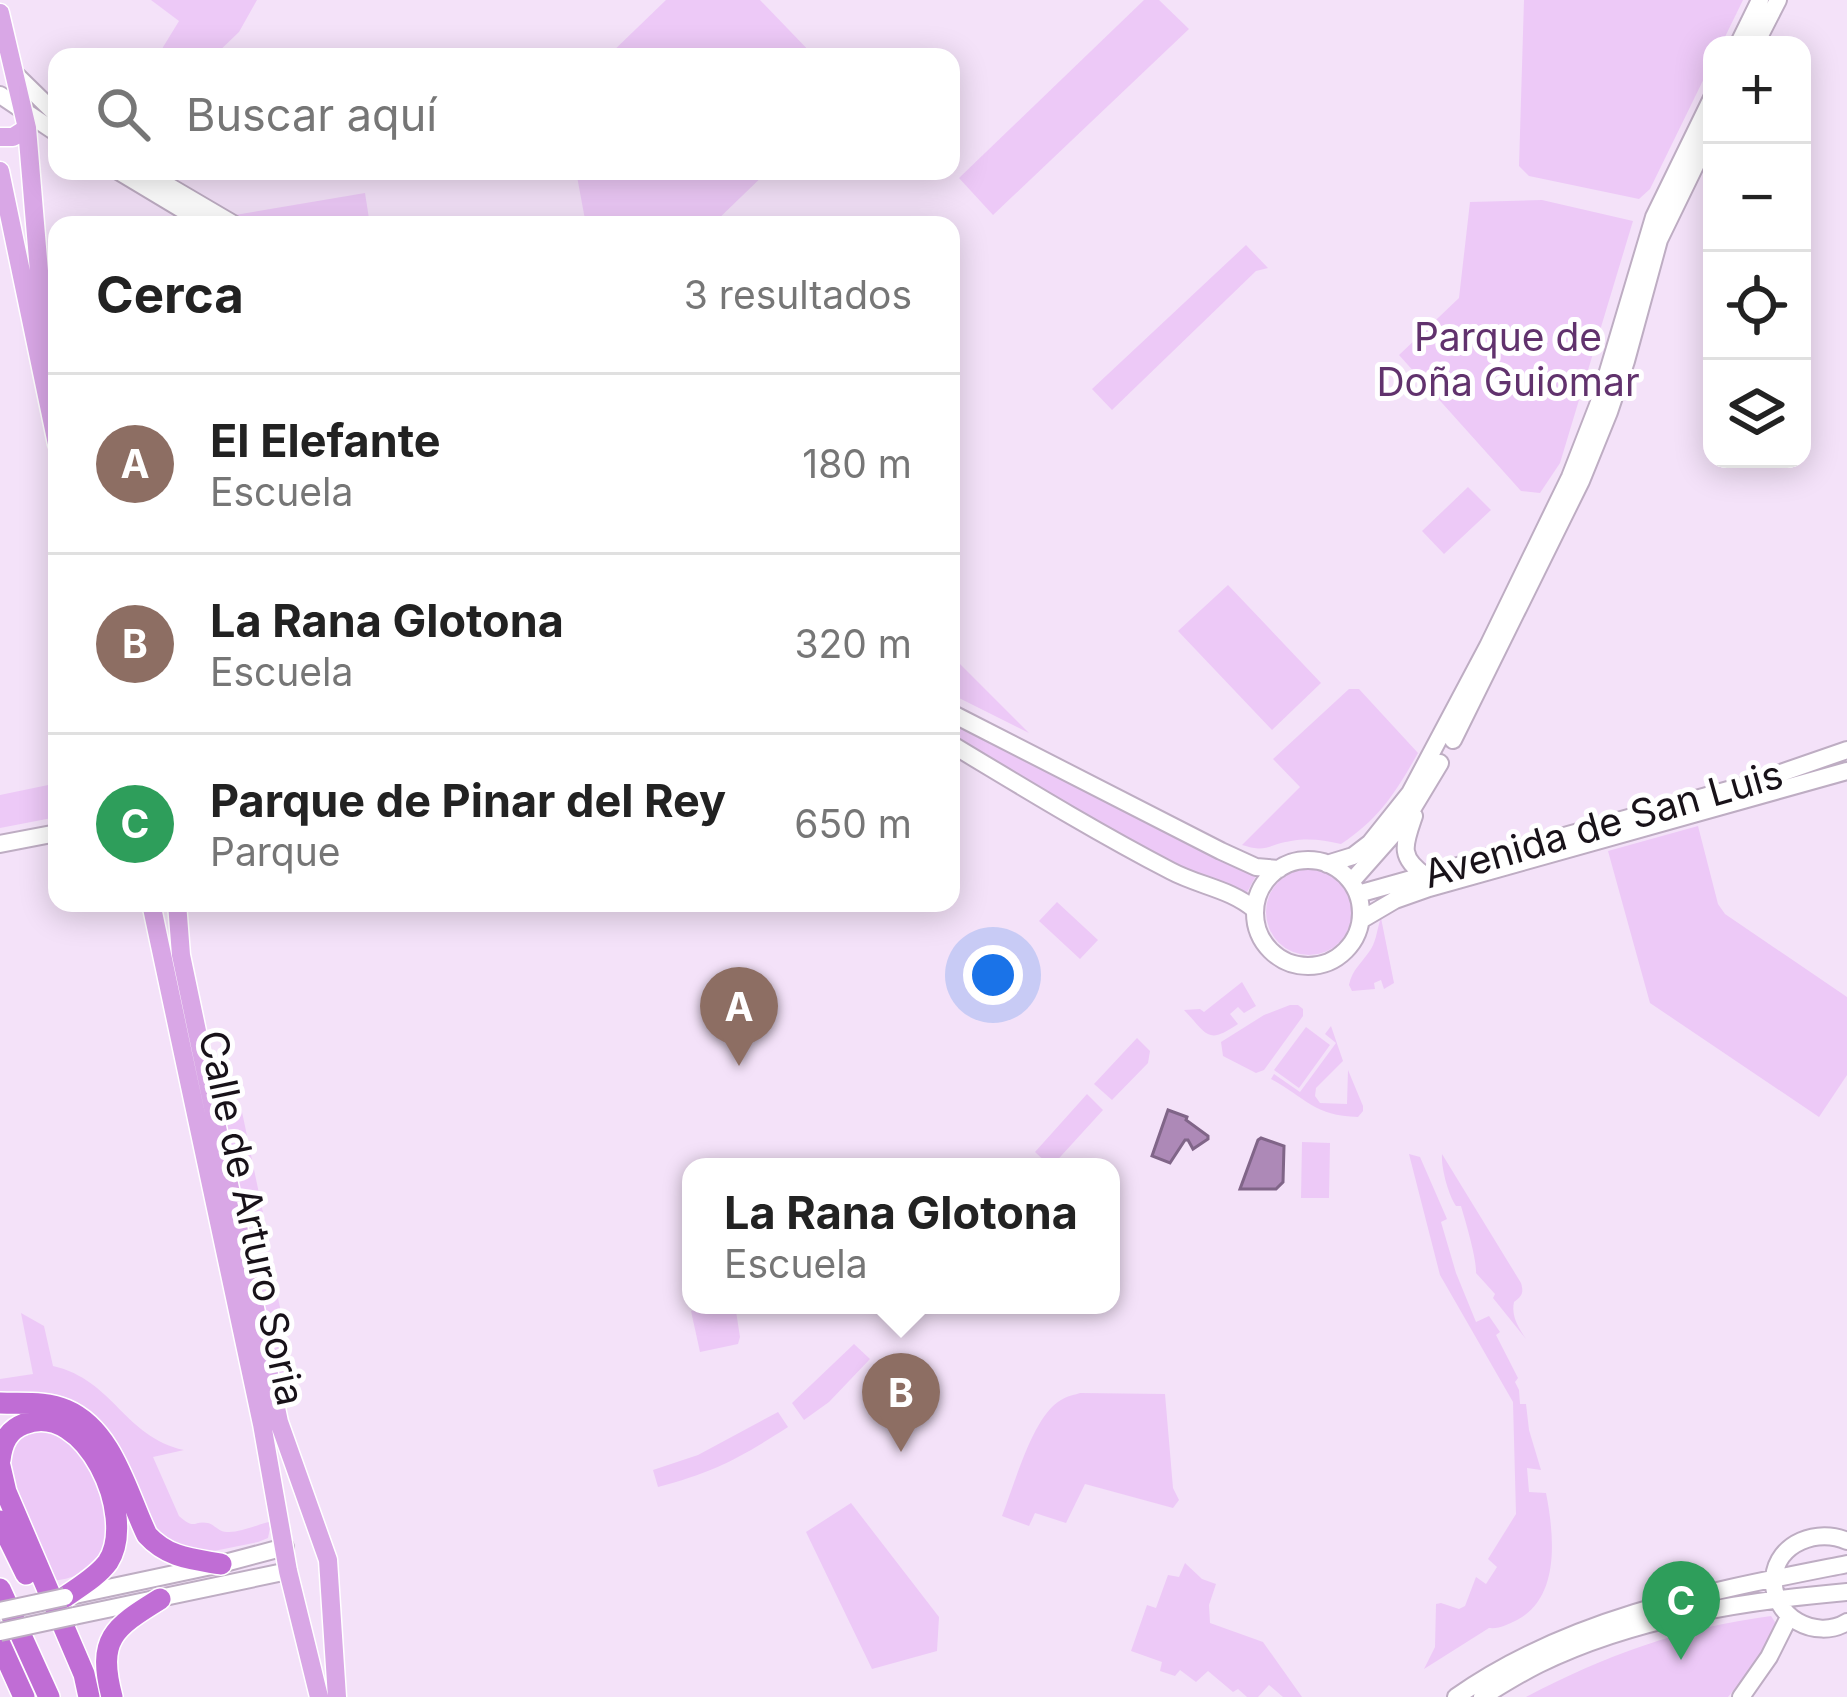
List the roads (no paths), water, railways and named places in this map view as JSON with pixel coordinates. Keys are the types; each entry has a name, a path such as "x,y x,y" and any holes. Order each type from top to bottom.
{"highway":[{"path":"0,1403 50,1405 81,1418 112,1457 155,1544 178,1557 221,1564"},
{"path":"69,1607 108,1562 117,1534 116,1507 90,1449 54,1421 33,1421 18,1426 3,1444 0,1463 11,1506 84,1674 87,1697"},
{"path":"0,1521 87,1697"},
{"path":"0,1536 45,1614"},
{"path":"0,1588 49,1697"},
{"path":"112,1697 106,1676 109,1644 122,1622 160,1600"},
{"path":"0,1644 24,1697"}],"main road":[{"path":"0,16 31,152 40,271 48,311"},
{"path":"0,136 13,137 25,120"},
{"path":"32,173 18,166 1,174 48,401"},
{"name":"Calle de Arturo Soria","path":"154,912 288,1570 319,1697"},
{"name":"Calle de Arturo Soria","path":"178,912 181,955 275,1406 325,1550 337,1697"},
{"path":"278,1505 291,1496 307,1498"},
{"path":"285,1547 325,1550"},
{"path":"288,1570 325,1550"},
{"path":"296,1594 309,1600 331,1587"},
{"path":"304,1632 315,1618 334,1626"}],"street":[{"path":"1742,36 1760,0"},
{"path":"1760,36 1778,0"},
{"path":"17,76 48,106"},
{"path":"0,94 25,120 48,132"},
{"path":"1327,864 1353,856 1370,843 1410,793 1488,646 1570,476 1598,405 1654,218 1703,117"},
{"path":"31,152 48,140"},
{"path":"1355,888 1420,799 1498,653 1581,481 1610,412 1659,240 1706,144"},
{"path":"133,180 193,216"},
{"path":"158,180 220,216"},
{"path":"960,718 1221,851 1256,867 1279,869"},
{"path":"960,749 1102,835 1178,875 1240,897 1255,910"},
{"name":"Avenida de San Luis","path":"1355,888 1426,876 1746,785 1847,750"},
{"name":"Avenida de San Luis","path":"1361,920 1429,888 1847,771"},
{"path":"1420,799 1405,851 1413,867 1426,876"},
{"path":"0,844 48,835"},
{"path":"1298,861 1327,864 1342,872 1355,888 1361,920 1354,942 1342,955 1321,965 1302,966 1281,959 1257,929 1255,910 1263,885 1279,869 1298,861"},
{"path":"1844,1536 1804,1538 1788,1550 1774,1578 1777,1598 1790,1617 1809,1628 1836,1629 1847,1622"},
{"path":"0,1631 285,1547"},
{"path":"1456,1697 1572,1634 1679,1599 1847,1564"},
{"path":"0,1611 160,1600 288,1570"},
{"path":"1482,1697 1540,1664 1690,1613 1847,1592"},
{"path":"1741,1697 1790,1617"},
{"path":"1751,1697 1786,1646 1809,1628"}],"place":[{"name":"El Elefante","path":"739,1066"},
{"name":"La Rana Glotona","path":"901,1452"},
{"name":"Parque de Pinar del Rey","path":"1681,1660"}],"park label":[{"name":"Parque de Doña Guiomar","path":"1508,360"}]}
